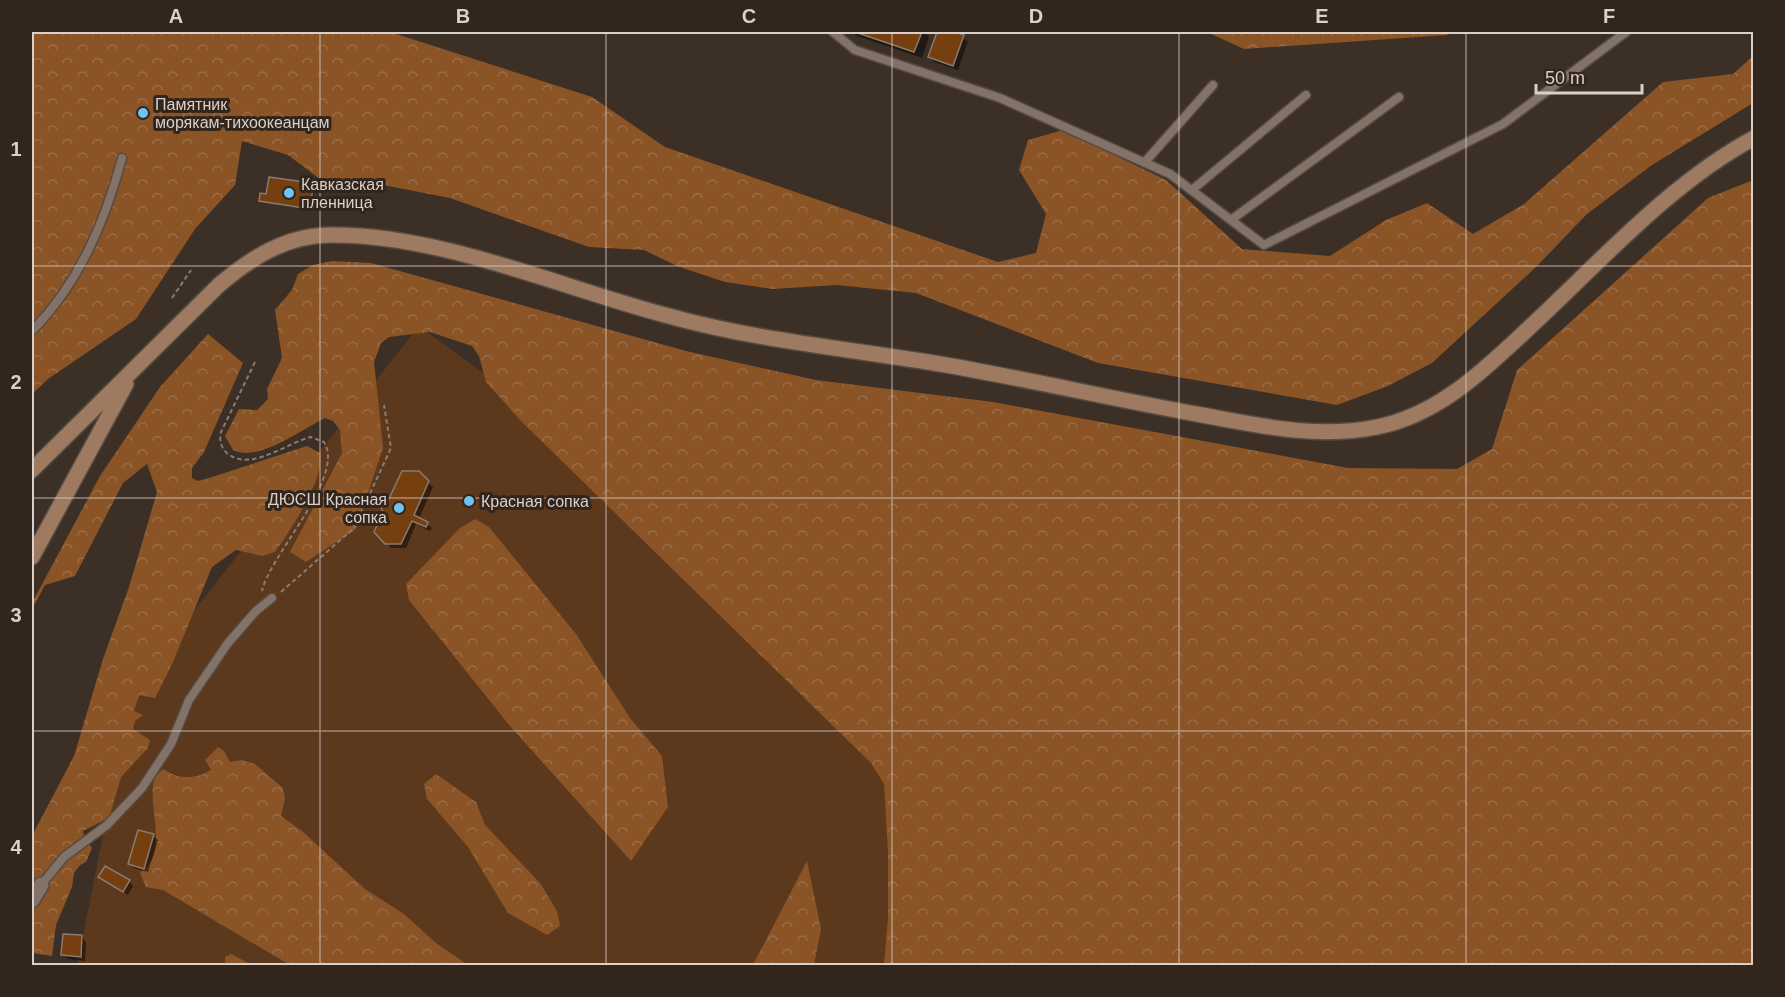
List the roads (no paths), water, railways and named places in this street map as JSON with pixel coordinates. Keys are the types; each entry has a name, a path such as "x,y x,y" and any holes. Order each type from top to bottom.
{"street":[{"path":"32,470 143,358 219,285 250,260 284,244 327,235 361,236 430,248 664,315 751,335 947,365 1284,430 1343,432 1378,427 1424,411 1455,392 1496,359 1700,172 1754,138"},
{"path":"32,557 98,432 143,358"},
{"path":"32,900 41,885"}],"lane":[{"path":"833,32 855,50 1000,98 1170,174 1264,245 1503,124 1626,32"},
{"path":"1145,162 1213,86"},
{"path":"1192,190 1306,95"},
{"path":"1232,220 1399,97"},
{"path":"32,331 69,288 108,209 123,158"},
{"path":"41,885 64,857 107,825 142,788 171,744 189,700 228,643 256,611 272,598"}],"place":[{"name":"Памятник морякам-тихоокеанцам","path":"143,113"},
{"name":"Кавказская пленница","path":"289,193"},
{"name":"Красная сопка","path":"469,501"},
{"name":"ДЮСШ Красная сопка","path":"399,508"}]}
